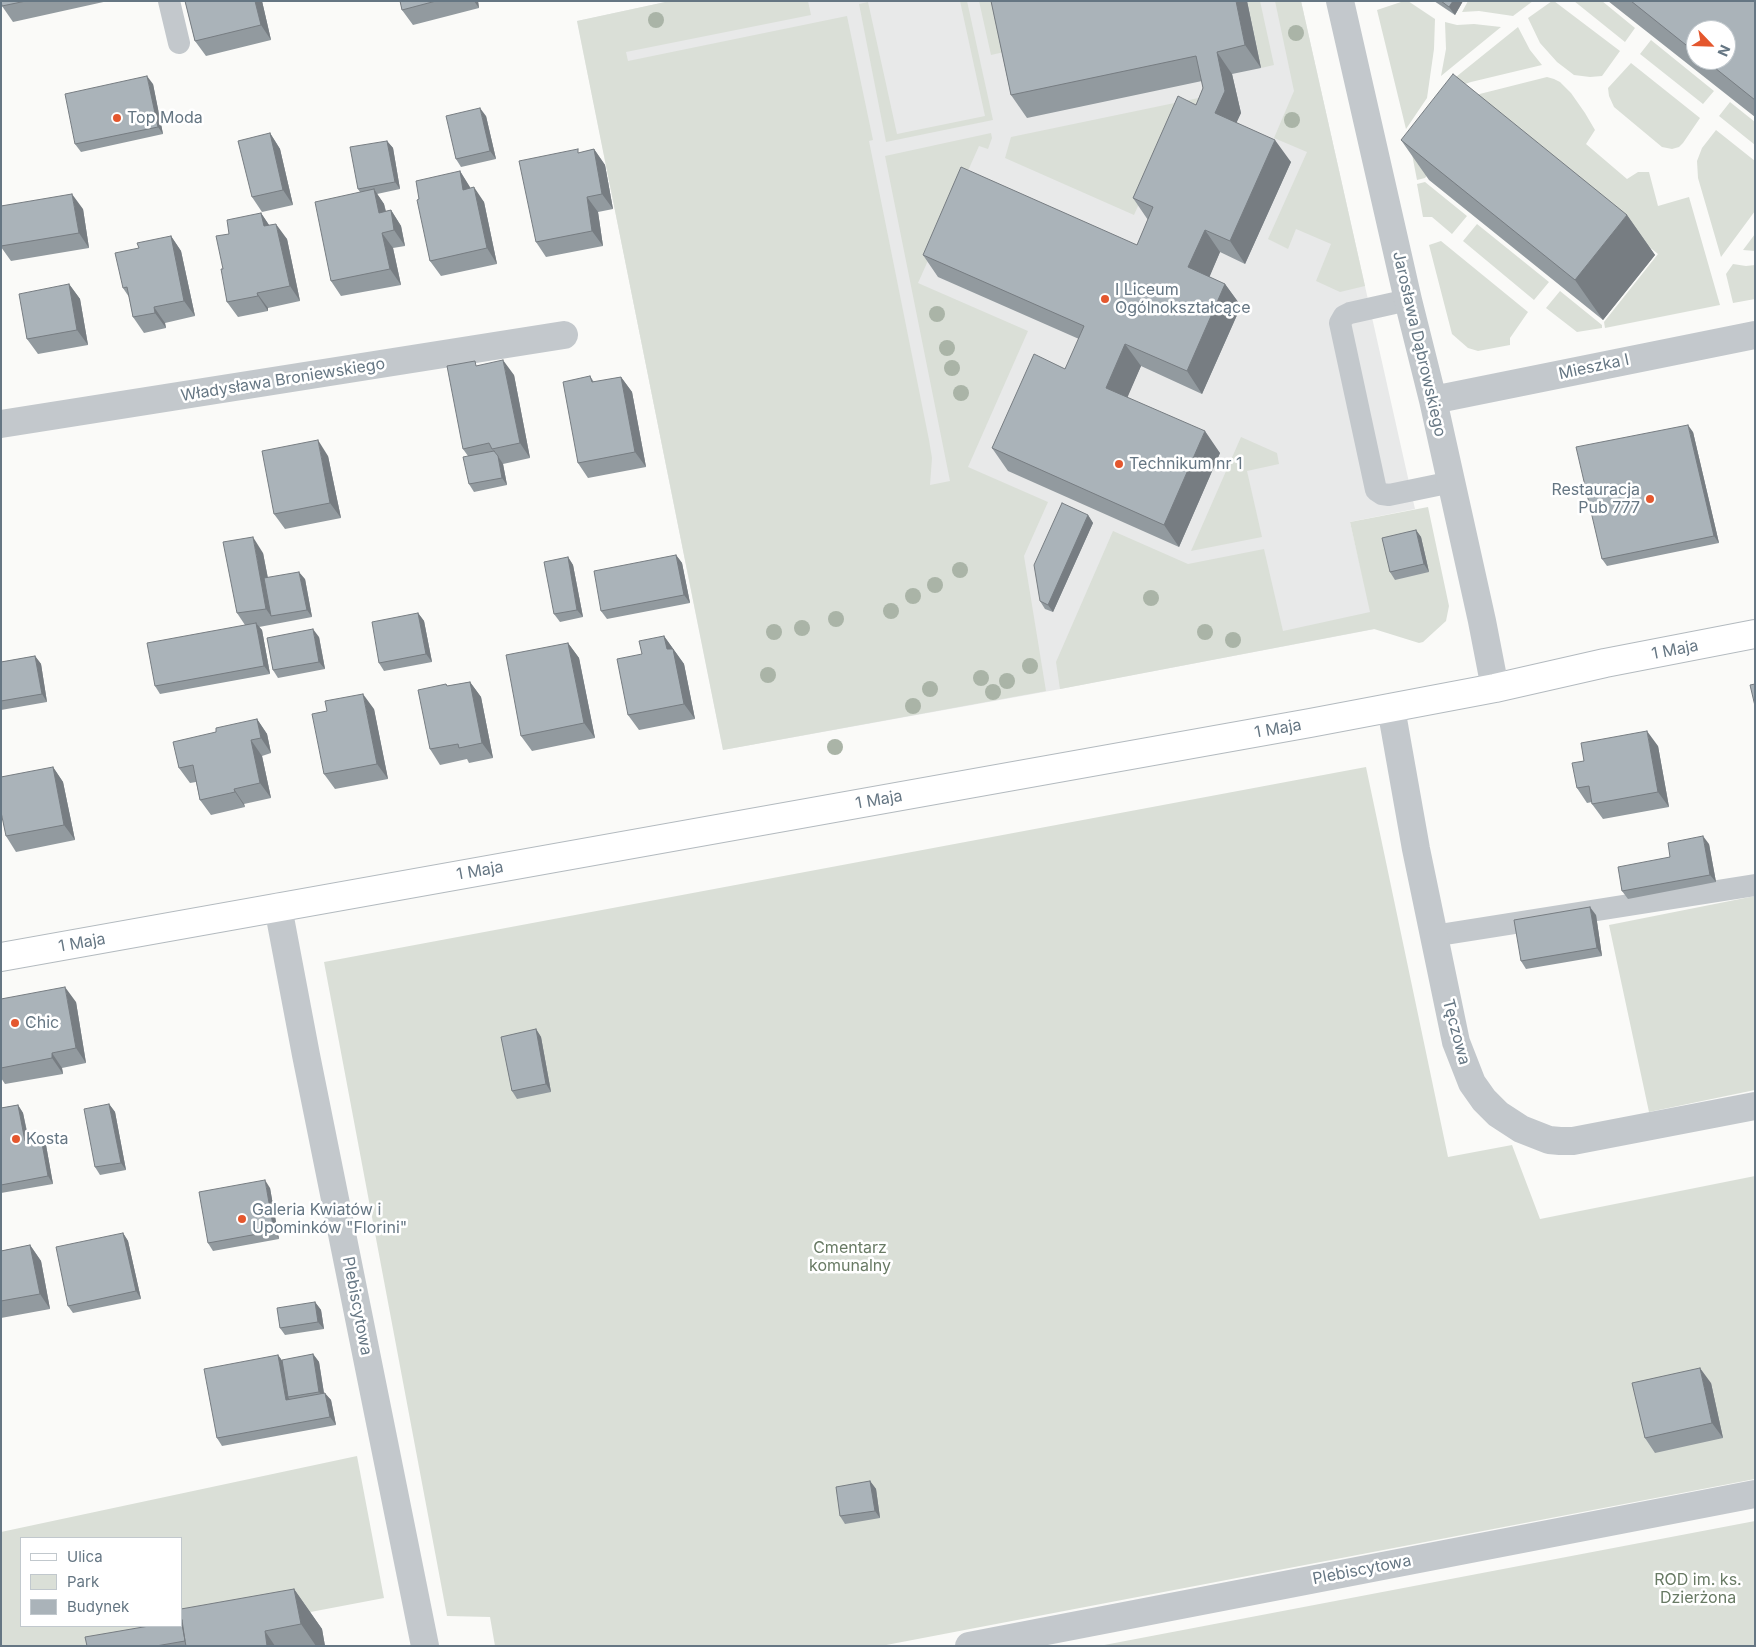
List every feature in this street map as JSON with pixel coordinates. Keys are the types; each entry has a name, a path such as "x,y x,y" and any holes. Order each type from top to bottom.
{"street":[{"name":"Jarosława Dąbrowskiego","path":"1340,1 1408,300 1434,400 1495,688"},
{"name":"Władysława Broniewskiego","path":"1,424 564,335"},
{"name":"Mieszka I","path":"1434,400 1755,336"},
{"name":"1 Maja","path":"1,957 1391,708 1755,634"},
{"name":"Tęczowa","path":"1391,708 1433,936 1456,1042 1472,1083 1484,1100 1498,1114 1521,1129 1549,1140 1573,1141 1755,1106"},
{"name":"Plebiscytowa","path":"278,907 425,1646"},
{"name":"Plebiscytowa","path":"969,1646 1755,1494"}],"lane":[{"path":"169,1 179,43"},
{"path":"1408,300 1350,313 1344,316 1340,323 1376,490 1382,494 1390,495 1452,482"},
{"path":"1433,936 1755,885"}],"shaded area":[{"path":"670,1 1301,1 1415,509 1350,522 1375,629 1055,690 723,750 577,21"}],"green space":[{"path":"670,1 808,1 811,15 626,52 628,61 847,16 873,140 869,141 929,440 932,458 930,485 950,481 885,156 991,133 992,138 988,149 979,146 918,283 1028,331 968,467 1048,502 1024,556 1046,691 723,750 577,21"},
{"path":"960,1 967,1 993,120 886,142 859,4 868,2 897,134 985,116"},
{"path":"979,1 1021,1 1013,50 991,55"},
{"path":"1247,1 1260,1 1274,65 1261,68"},
{"path":"1275,1 1301,1 1365,286 1340,292 1316,281 1331,244 1296,229 1288,249 1268,239 1307,152 1274,138 1294,91"},
{"path":"1408,1 1435,19 1434,49 1427,98 1406,129 1377,10"},
{"path":"1468,1 1533,1 1513,16 1479,11 1462,12"},
{"path":"1552,1 1620,51 1602,76 1574,75 1557,62 1540,43 1528,18"},
{"path":"1574,1 1602,1 1635,28 1625,42"},
{"path":"1445,22 1457,25 1474,24 1501,27 1441,76 1446,49"},
{"path":"1518,27 1530,50 1542,65 1471,82 1441,92 1441,89"},
{"path":"1651,40 1714,91 1703,104 1640,54"},
{"path":"1631,63 1700,118 1679,147 1672,149 1662,147 1614,107 1608,88"},
{"path":"1547,77 1560,82 1571,93 1595,130 1586,144 1627,179 1638,172 1649,172 1658,206 1689,197 1720,305 1605,328 1604,322 1658,254 1481,110 1425,178 1417,180 1410,144 1436,105"},
{"path":"1213,95 1216,111 1181,110 1134,215 1005,158 1011,137"},
{"path":"1730,102 1755,122 1755,145 1719,116"},
{"path":"1716,130 1755,161 1755,211 1721,257 1698,178 1697,161 1702,148"},
{"path":"1425,182 1467,216 1452,234 1432,217 1423,217 1417,184"},
{"path":"1477,224 1549,282 1534,300 1463,241"},
{"path":"1755,234 1755,251 1743,250"},
{"path":"1441,241 1528,312 1510,338 1510,345 1478,351 1468,348 1452,334 1429,245"},
{"path":"1733,264 1755,265 1755,299 1733,303 1726,274"},
{"path":"1560,291 1602,325 1602,328 1577,332 1546,308"},
{"path":"1241,437 1277,453 1279,464 1247,471 1262,537 1191,551"},
{"path":"1428,507 1449,606 1446,621 1423,642 1419,643 1374,629 1060,689 1056,662 1113,531 1188,564 1264,549 1283,631 1370,612 1350,522"},
{"name":"Cmentarz komunalny","path":"1366,767 1448,1157 1512,1145 1540,1219 1755,1176 1755,1479 881,1646 495,1646 490,1617 447,1616 324,962"},
{"path":"1755,896 1755,1090 1649,1112 1609,925"},
{"path":"357,1456 384,1598 132,1646 1,1646 1,1532"},
{"name":"ROD im. ks. Dzierżona","path":"1755,1521 1755,1646 1099,1646"}],"building":[{"path":"1,1 26,1 2,6"},
{"path":"185,1 255,1 261,25 195,41"},
{"path":"400,1 436,1 402,10"},
{"path":"991,1 1236,1 1245,45 1217,52 1225,91 1215,113 1275,140 1230,241 1205,230 1188,267 1225,284 1187,371 1125,344 1106,388 1205,431 1164,525 992,448 1034,354 1065,369 1084,326 923,255 961,167 1137,245 1153,207 1133,198 1178,96 1196,105 1203,88 1196,56 1011,95"},
{"path":"1441,1 1453,1 1449,7"},
{"path":"1631,1 1755,1 1755,100 1718,70 1736,70 1736,20 1686,20 1686,45"},
{"path":"1453,74 1627,215 1575,280 1401,140"},
{"name":"Top Moda","path":"147,76 158,127 75,144 65,94"},
{"path":"480,108 490,151 456,159 446,116"},
{"path":"270,133 283,190 252,197 238,141"},
{"path":"387,141 395,182 358,189 350,147"},
{"path":"578,149 578,153 594,149 602,194 587,197 592,231 536,242 519,161"},
{"path":"460,171 463,190 474,187 487,248 430,261 417,200 419,199 416,181"},
{"path":"374,189 379,213 391,210 394,230 382,233 390,269 331,281 315,202"},
{"path":"72,194 79,233 1,246 1,206"},
{"path":"261,213 264,226 276,224 290,286 257,293 258,296 227,302 216,236 229,234 227,220"},
{"path":"171,236 184,301 154,307 155,313 133,317 127,287 123,288 115,253 139,248 137,243"},
{"path":"69,284 77,330 27,339 19,294"},
{"path":"503,360 520,443 492,449 489,443 463,449 447,366 475,361 476,366"},
{"path":"590,376 592,382 621,377 635,452 578,463 563,382"},
{"name":"Restauracja Pub 777","path":"1688,425 1714,536 1602,559 1576,447"},
{"path":"318,440 330,503 274,514 262,451"},
{"path":"494,451 498,456 502,478 469,484 463,457"},
{"path":"1062,503 1088,515 1048,605 1040,601 1034,565"},
{"path":"1416,530 1424,564 1390,572 1382,538"},
{"path":"253,537 266,609 237,613 223,542"},
{"path":"676,555 684,595 601,611 594,571"},
{"path":"568,557 577,610 554,614 544,562"},
{"path":"299,572 307,610 271,616 264,578"},
{"path":"418,613 426,654 379,663 372,622"},
{"path":"256,623 264,666 155,686 147,643"},
{"path":"313,629 319,662 273,670 267,638"},
{"path":"664,636 667,649 673,649 684,704 628,715 617,659 642,654 639,641"},
{"path":"568,643 584,723 521,736 506,655"},
{"path":"35,656 42,694 1,701 1,662"},
{"path":"470,682 482,743 459,748 458,744 430,749 418,690 446,684 447,686"},
{"path":"1755,684 1755,706 1750,685"},
{"path":"363,694 377,764 324,774 312,714 327,711 325,701"},
{"path":"257,719 261,738 251,740 260,783 234,789 235,792 200,800 193,765 179,768 173,742 216,732 216,728"},
{"path":"1647,731 1658,792 1592,804 1589,786 1577,788 1572,763 1584,761 1581,743"},
{"path":"53,767 64,825 6,836 1,812 1,777"},
{"path":"1703,836 1710,875 1622,891 1618,867 1670,857 1668,843"},
{"path":"1590,907 1597,948 1521,961 1514,920"},
{"path":"65,987 76,1048 52,1053 52,1058 1,1068 1,999"},
{"path":"536,1029 546,1084 512,1091 501,1037"},
{"path":"109,1104 121,1163 95,1167 84,1109"},
{"path":"18,1105 25,1141 41,1138 48,1176 1,1185 1,1108"},
{"name":"Galeria Kwiatów i Upominków \"Florini\"","path":"265,1180 274,1231 208,1243 199,1192"},
{"path":"123,1233 136,1291 68,1306 56,1247"},
{"path":"30,1245 40,1294 1,1301 1,1251"},
{"path":"315,1302 318,1322 280,1328 277,1308"},
{"path":"313,1354 319,1392 288,1397 282,1360"},
{"path":"278,1355 286,1400 325,1393 330,1417 217,1438 204,1369"},
{"path":"1700,1368 1712,1423 1645,1438 1632,1383"},
{"path":"870,1481 875,1511 840,1516 836,1487"},
{"path":"294,1589 301,1624 265,1631 267,1646 186,1646 182,1624 182,1609"},
{"path":"182,1620 185,1641 156,1646 87,1646 85,1637 143,1627 182,1627"}],"place":[{"name":"Top Moda","path":"117,118"},
{"name":"I Liceum Ogólnokształcące","path":"1105,299"},
{"name":"Technikum nr 1","path":"1119,464"},
{"name":"Restauracja Pub 777","path":"1650,499"},
{"name":"Chic","path":"15,1023"},
{"name":"Kosta","path":"16,1139"},
{"name":"Galeria Kwiatów i Upominków \"Florini\"","path":"242,1219"}]}
